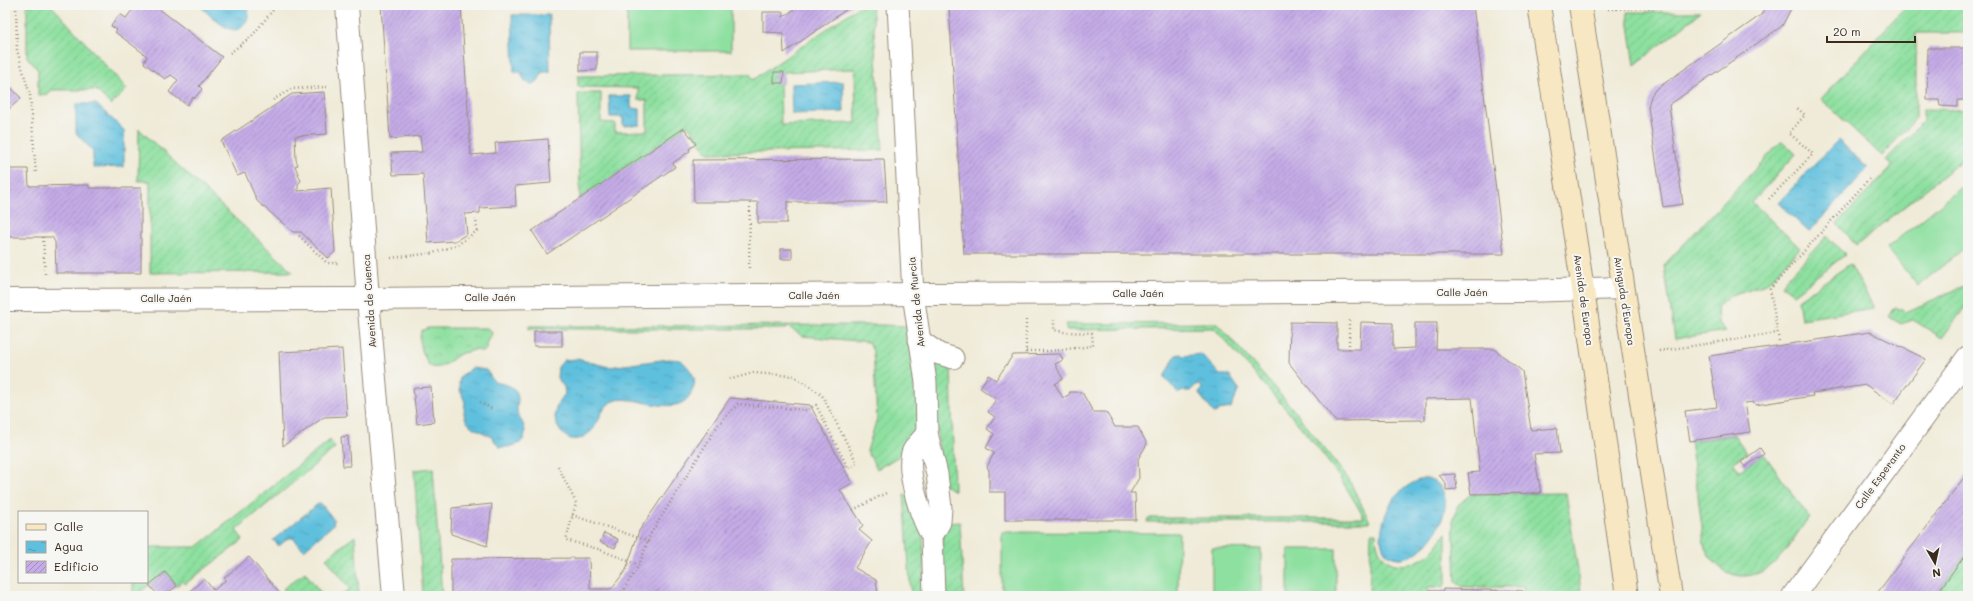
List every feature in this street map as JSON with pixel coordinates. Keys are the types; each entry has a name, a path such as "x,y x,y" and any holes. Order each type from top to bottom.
{"main road":[{"name":"Avenida de Europa","path":"1539,5 1583,289 1627,596"},
{"name":"Avinguda d'Europa","path":"1581,8 1671,596"}],"street":[{"name":"Avenida de Cuenca","path":"347,5 368,299 394,596"},
{"name":"Avenida de Murcia","path":"898,5 913,294 926,382 927,433 937,474 941,508 940,522 932,536 934,596"},
{"name":"Calle Jaén","path":"5,300 1524,291 1623,288"},
{"path":"919,340 939,354 953,358"},
{"name":"Calle Esperanto","path":"1793,596 1968,357"},
{"path":"927,433 912,452 910,468 925,525 932,536"}],"path":[{"path":"16,5 17,50 30,95 36,174"},
{"path":"230,53 252,36 277,5"},
{"path":"1581,8 1675,7"},
{"path":"273,100 291,89 353,85"},
{"path":"1769,199 1812,154 1789,133 1805,115 1796,107"},
{"path":"1779,341 1770,289 1870,179"},
{"path":"749,295 750,202"},
{"path":"43,237 46,299"},
{"path":"1026,324 1026,353 1093,346 1092,333 1064,332 1054,330 1052,294"},
{"path":"1634,355 1777,333"},
{"path":"610,596 623,591 639,565 650,535 718,425 738,404 806,410 816,405 848,468 857,463 822,395 794,376 753,373 728,380"},
{"path":"480,402 492,409"},
{"path":"558,466 576,503 566,540 598,549 639,565"},
{"path":"852,510 912,479"},
{"path":"572,515 648,541"}],"green space":[{"path":"27,5 51,5 127,89 111,105 96,90 51,90 49,94 38,95 38,70 27,57"},
{"path":"627,5 731,5 731,51 627,51"},
{"path":"861,5 872,5 883,150 708,153 688,125 580,199 578,93 601,93 601,122 615,123 615,132 647,131 647,100 638,100 638,88 578,87 578,76 750,74 753,80","holes":["855,69 856,123 781,125 780,83 783,83 784,72"]},
{"path":"1907,5 1968,5 1968,33 1916,33 1916,118 1882,156 1821,99"},
{"path":"1627,12 1701,12 1635,65"},
{"path":"1923,109 1968,110 1968,155 1857,245 1837,224 1893,165 1886,160 1923,121"},
{"path":"139,129 293,272 150,273 150,181 138,181"},
{"path":"1782,141 1796,154 1752,202 1800,248 1766,284 1731,295 1717,307 1718,322 1726,331 1675,339 1664,265"},
{"path":"1968,182 1968,245 1918,286 1887,248"},
{"path":"1827,236 1845,255 1793,294 1781,285"},
{"path":"1850,264 1874,308 1801,319 1798,300"},
{"path":"1968,284 1968,303 1942,338 1913,320 1901,324 1889,317 1895,307 1906,312"},
{"path":"1217,323 1294,410 1349,480 1370,522 1147,522 1148,518 1364,518 1333,468 1295,420 1214,328 1066,330 1066,324"},
{"path":"879,325 908,326 917,376 919,433 901,455 877,469 867,451 877,418 873,351 868,342 802,336 787,326 786,329 529,329 529,326"},
{"path":"428,328 487,328 492,334 487,341 487,348 484,351 482,352 476,349 462,353 441,366 432,367 427,363 421,346 420,337 421,331"},
{"path":"935,356 951,363 954,491 945,485 942,476 929,364"},
{"path":"1734,435 1747,453 1733,462 1739,471 1764,454 1809,517 1788,547 1774,563 1765,570 1746,576 1728,572 1720,567 1712,560 1706,550 1703,539 1690,441"},
{"path":"330,440 335,448 236,530 243,540 185,584 182,581 177,586 165,572 136,596 133,596 133,583 148,583 148,547 197,547"},
{"path":"433,468 442,596 423,596 414,470"},
{"path":"1566,493 1582,596 1523,596 1524,587 1462,587 1456,581 1453,521 1458,505 1471,494"},
{"path":"904,494 912,496 923,532 925,596 911,596"},
{"path":"960,522 964,596 939,596 943,530 946,523"},
{"path":"1002,532 1179,533 1178,596 1002,596"},
{"path":"1371,533 1376,533 1377,544 1381,553 1386,559 1401,565 1419,561 1431,553 1446,533 1446,584 1443,587 1428,587 1428,596 1369,596"},
{"path":"355,536 359,596 340,596 350,589 326,558"},
{"path":"1212,548 1261,549 1261,596 1212,596"},
{"path":"1288,549 1336,549 1336,596 1288,596"},
{"path":"1968,551 1968,596 1935,596"},
{"path":"305,572 323,596 289,596 283,589"}],"water":[{"path":"246,5 248,9 248,18 246,23 239,29 235,30 223,26 201,6"},
{"path":"512,15 549,15 550,72 542,72 538,81 532,84 525,81 521,72 514,72"},
{"path":"843,82 844,112 792,114 791,84"},
{"path":"609,96 631,96 631,108 640,109 640,125 623,126 623,117 610,117"},
{"path":"76,104 96,104 124,130 124,167 93,168 93,151 76,133"},
{"path":"1838,140 1868,168 1809,232 1778,203"},
{"path":"1181,354 1183,356 1201,354 1220,375 1229,375 1239,389 1231,408 1218,410 1218,412 1214,413 1199,394 1202,388 1200,385 1196,385 1190,391 1178,393 1164,377 1176,355"},
{"path":"577,359 609,367 669,359 681,360 692,373 694,377 694,385 687,399 679,404 670,406 626,399 616,400 608,404 592,430 585,436 579,439 569,438 561,431 555,415 557,406 565,394 564,387 557,378 558,367 564,360"},
{"path":"472,368 486,370 495,382 511,386 517,392 517,412 525,430 525,436 520,443 499,447 492,437 472,427 467,422 464,414 465,402 459,384 460,377"},
{"path":"1426,478 1439,485 1445,497 1444,511 1439,526 1430,540 1419,551 1406,557 1393,557 1383,548 1381,541 1381,533 1387,511 1393,500 1405,488 1421,479"},
{"path":"318,504 322,505 334,520 333,525 304,550 293,538 288,538 279,546 273,540"}],"building":[{"path":"136,5 154,5 222,57 199,86 202,89 187,105 169,92 178,80 171,75 165,79 144,63 147,56 115,32 117,30 111,26 120,14 126,18"},
{"path":"381,5 461,5 471,155 496,153 495,143 548,139 551,183 515,186 516,206 480,208 480,213 465,214 467,234 455,241 428,243 423,174 393,175 391,153 422,152 420,136 390,139"},
{"path":"796,5 853,5 784,53 783,33 763,32 763,12 783,12 783,17 798,7"},
{"path":"949,5 1473,5 1504,254 964,254"},
{"path":"1766,5 1793,5 1782,26 1669,105 1683,204 1663,207 1648,107 1651,96 1655,90 1761,15"},
{"path":"1928,48 1968,48 1968,103 1966,103 1966,100 1958,100 1958,107 1940,106 1939,100 1927,100"},
{"path":"580,52 597,52 597,70 580,71"},
{"path":"774,72 784,72 783,83 774,83"},
{"path":"5,81 21,98 5,113"},
{"path":"324,92 327,134 295,136 296,160 298,165 295,166 301,181 298,184 298,191 331,188 335,252 328,258 301,232 293,232 257,201 245,173 237,176 221,141 292,94"},
{"path":"684,128 696,144 689,149 690,151 673,163 675,167 547,254 532,231"},
{"path":"884,159 887,202 787,202 787,223 758,223 758,202 694,202 693,160"},
{"path":"5,169 28,169 29,186 89,185 89,188 141,188 141,273 56,273 55,242 52,237 5,237"},
{"path":"781,249 792,249 792,259 781,259"},
{"path":"1290,322 1337,323 1337,349 1360,349 1361,322 1393,323 1393,349 1415,348 1415,323 1437,323 1436,349 1494,349 1522,371 1531,430 1557,428 1560,453 1534,454 1541,493 1471,494 1468,473 1480,472 1472,398 1425,399 1425,420 1335,421 1289,363"},
{"path":"534,331 562,331 562,346 534,346"},
{"path":"1870,332 1926,359 1893,404 1866,385 1812,393 1813,396 1755,405 1754,402 1745,403 1750,432 1690,441 1685,411 1717,407 1709,356"},
{"path":"342,349 347,416 324,417 283,446 279,352"},
{"path":"1060,354 1063,360 1055,364 1063,379 1055,384 1063,398 1070,394 1069,392 1082,392 1093,412 1106,412 1115,427 1138,427 1147,444 1138,459 1139,478 1130,493 1135,493 1136,520 1005,520 1005,492 989,492 989,470 987,467 994,453 986,448 994,434 987,429 995,417 988,412 996,399 980,388 988,375 996,380 1013,355"},
{"path":"431,387 434,422 417,424 413,388"},
{"path":"730,398 810,405 852,483 840,490 863,525 859,530 872,541 855,568 876,580 878,594 870,596 451,596 451,559 589,558 590,589 611,589 626,570 639,531"},
{"path":"348,436 350,466 343,466 341,437"},
{"path":"1760,448 1764,454 1745,467 1741,462"},
{"path":"1968,472 1968,551 1935,596 1875,596"},
{"path":"1455,474 1457,489 1446,490 1446,484 1439,475"},
{"path":"492,504 487,546 451,534 452,508"},
{"path":"604,533 618,539 615,548 600,542"},
{"path":"249,557 282,596 185,595 204,579 214,590 226,580 224,578"},
{"path":"165,572 177,586 163,596 159,596 149,585"},
{"path":"1443,589 1523,591 1523,596 1430,596 1429,591 1443,591"}]}
